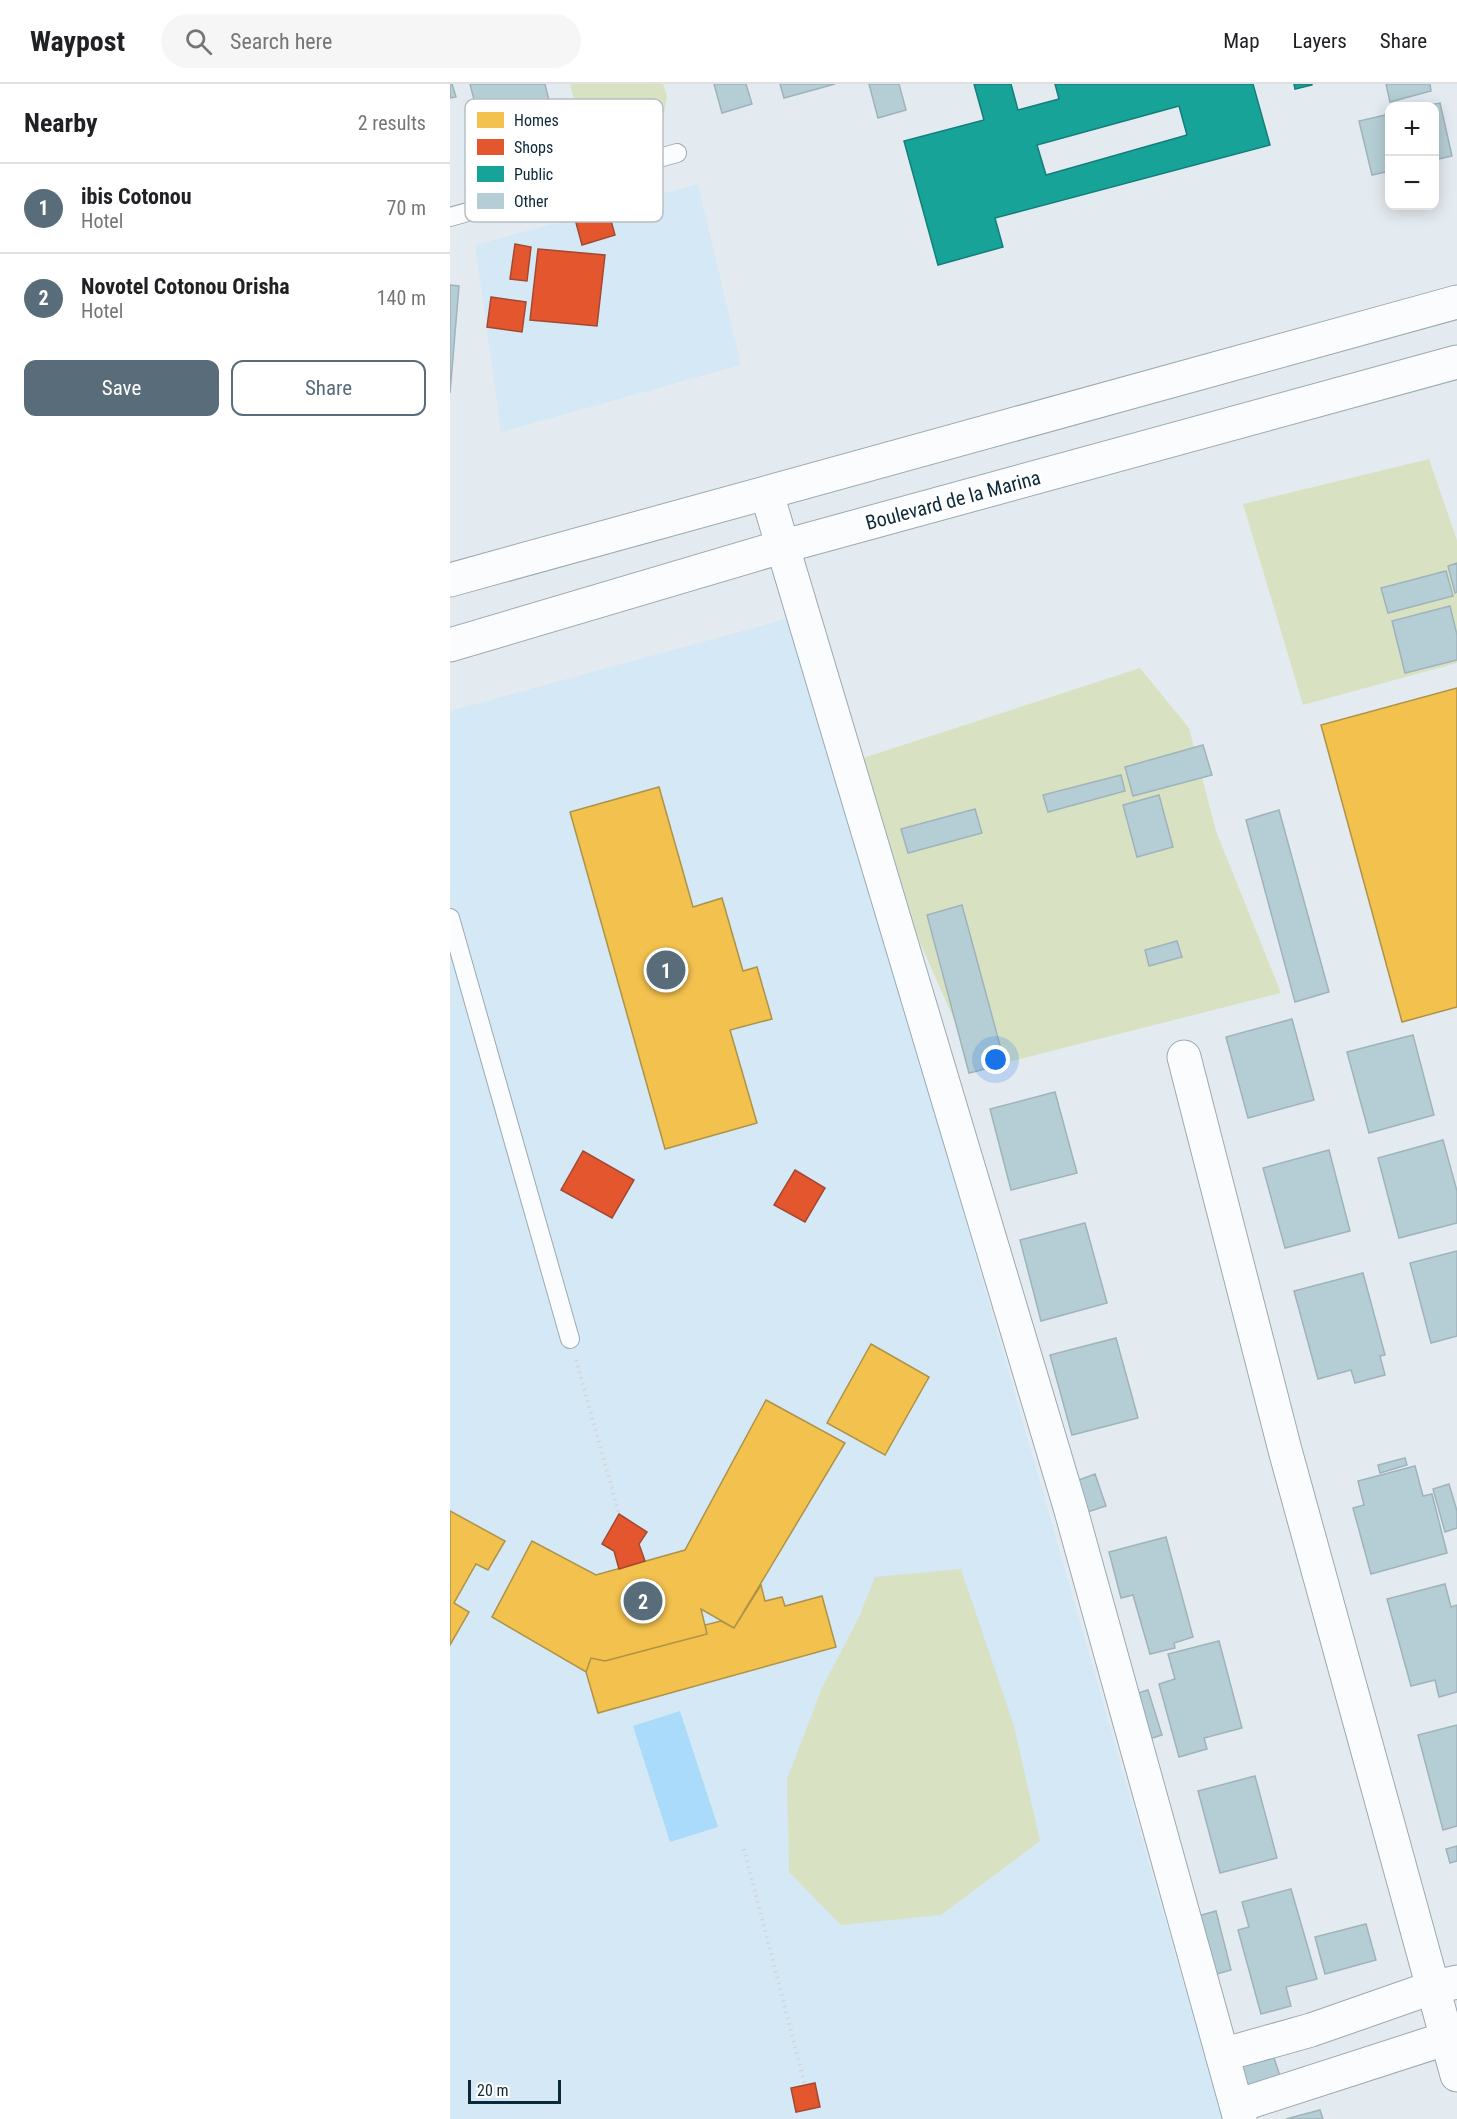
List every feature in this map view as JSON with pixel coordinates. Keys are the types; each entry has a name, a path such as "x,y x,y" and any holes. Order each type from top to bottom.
{"street":[{"path":"450,580 1457,302"},
{"name":"Boulevard de la Marina","path":"450,645 781,547 1457,362"},
{"path":"767,494 1067,1496 1238,2112 1452,2036"},
{"path":"1184,1057 1285,1450 1445,1984 1457,2075"},
{"path":"1222,2055 1311,2030 1445,1984"}],"lane":[{"path":"663,157 677,153"},
{"path":"450,217 465,213"},
{"path":"450,918 570,1339"}],"path":[{"path":"570,1339 619,1514"},
{"path":"744,1849 805,2085"}],"shaded area":[{"path":"698,184 741,365 501,432 475,245 559,222 663,222 663,194"},
{"path":"793,617 1222,2119 450,2119 450,711"}],"green space":[{"path":"570,84 663,84 667,96 663,119 663,99 574,99"},
{"path":"1429,459 1457,540 1457,663 1303,705 1243,504"},
{"path":"1140,668 1189,728 1216,831 1281,993 976,1070 887,867 857,760"},
{"path":"961,1569 1014,1726 1040,1841 941,1915 841,1925 789,1872 787,1779 822,1688 859,1617 875,1577"}],"water":[{"path":"680,1711 718,1827 670,1842 633,1726"}],"building: Homes":[{"path":"1457,688 1457,1007 1402,1022 1321,725"},
{"path":"659,787 693,907 722,898 743,971 757,967 772,1019 730,1030 757,1123 665,1149 570,812"},
{"path":"871,1344 929,1377 885,1455 827,1423"},
{"path":"766,1400 845,1443 734,1628 701,1609 707,1634 605,1661 591,1658 586,1672 492,1617 532,1541 596,1575 685,1550"},
{"path":"450,1511 505,1541 488,1570 476,1564 454,1603 469,1612 450,1645"},
{"path":"761,1585 765,1601 782,1597 785,1606 822,1596 836,1647 598,1713 586,1672 591,1658 605,1661 707,1634 705,1625 721,1621 734,1628"}],"building: Shops":[{"path":"576,222 611,222 615,235 582,245"},
{"path":"515,244 531,247 527,281 510,279"},
{"path":"538,249 605,255 597,326 530,320"},
{"path":"491,297 526,302 522,332 487,327"},
{"path":"583,1151 634,1180 612,1218 561,1190"},
{"path":"795,1170 825,1188 805,1222 774,1205"},
{"path":"619,1514 647,1532 639,1544 645,1561 619,1569 614,1551 602,1544"},
{"path":"815,2083 820,2107 796,2112 791,2088"}],"building: Public":[{"path":"974,84 1011,84 1018,110 1059,99 1055,84 1253,84 1270,145 995,218 1003,247 938,265 904,141 984,120","holes":["1179,106 1187,135 1046,175 1037,145"]},
{"path":"1294,84 1312,84 1312,85 1295,89"}],"building: Other":[{"path":"450,84 452,84 456,97 450,98"},
{"path":"470,84 545,84 549,99 474,99"},
{"path":"714,84 746,84 752,104 722,113"},
{"path":"780,84 835,84 784,98"},
{"path":"869,84 899,84 906,110 878,118"},
{"path":"1386,84 1430,84 1431,91 1390,102"},
{"path":"1439,103 1452,156 1439,159 1439,156"},
{"path":"1385,115 1385,172 1372,175 1359,121"},
{"path":"450,285 459,286 450,393"},
{"path":"1457,563 1457,592 1455,593 1448,566"},
{"path":"1446,571 1453,596 1388,613 1381,588"},
{"path":"1450,606 1457,635 1457,660 1405,673 1392,621"},
{"path":"1203,745 1212,775 1133,796 1125,767"},
{"path":"1121,775 1125,791 1048,812 1043,795"},
{"path":"1159,795 1173,847 1137,857 1123,805"},
{"path":"975,809 982,833 908,853 901,829"},
{"path":"1279,810 1329,992 1295,1002 1246,820"},
{"path":"962,905 1005,1064 969,1073 927,915"},
{"path":"1177,941 1182,957 1149,966 1145,950"},
{"path":"1292,1019 1314,1100 1248,1118 1226,1037"},
{"path":"1413,1035 1434,1115 1369,1133 1347,1052"},
{"path":"1055,1092 1077,1173 1011,1190 990,1109"},
{"path":"1443,1140 1457,1191 1457,1223 1399,1238 1378,1158"},
{"path":"1329,1150 1350,1231 1285,1248 1263,1168"},
{"path":"1085,1223 1107,1303 1041,1321 1020,1240"},
{"path":"1457,1251 1457,1336 1431,1343 1410,1263"},
{"path":"1363,1273 1385,1355 1380,1356 1385,1375 1355,1383 1351,1370 1318,1379 1294,1291"},
{"path":"1116,1338 1138,1418 1072,1435 1050,1355"},
{"path":"1405,1458 1407,1465 1380,1473 1378,1465"},
{"path":"1415,1466 1423,1496 1432,1494 1447,1553 1371,1574 1353,1508 1364,1505 1358,1481"},
{"path":"1095,1474 1106,1506 1075,1516 1065,1485"},
{"path":"1449,1484 1457,1511 1457,1528 1445,1532 1433,1489"},
{"path":"1166,1537 1193,1637 1174,1643 1175,1648 1150,1654 1133,1595 1121,1598 1109,1552"},
{"path":"1445,1584 1451,1607 1457,1605 1457,1692 1439,1697 1435,1680 1411,1686 1387,1599"},
{"path":"1219,1641 1242,1728 1204,1738 1207,1749 1179,1757 1159,1684 1175,1679 1168,1654"},
{"path":"1148,1690 1162,1735 1146,1740 1132,1695"},
{"path":"1457,1725 1457,1826 1443,1830 1418,1735"},
{"path":"1255,1776 1277,1858 1220,1873 1198,1791"},
{"path":"1457,1846 1457,1861 1450,1863 1446,1849"},
{"path":"1291,1889 1317,1979 1286,1987 1291,2006 1261,2014 1238,1930 1249,1927 1242,1902"},
{"path":"1216,1911 1231,1970 1213,1975 1198,1916"},
{"path":"1366,1924 1376,1960 1325,1974 1315,1937"},
{"path":"1272,2052 1280,2076 1245,2087 1238,2063"},
{"path":"1320,2110 1323,2119 1286,2119"}],"place":[{"name":"ibis Cotonou","path":"666,970"},
{"name":"Novotel Cotonou Orisha","path":"643,1601"}]}
